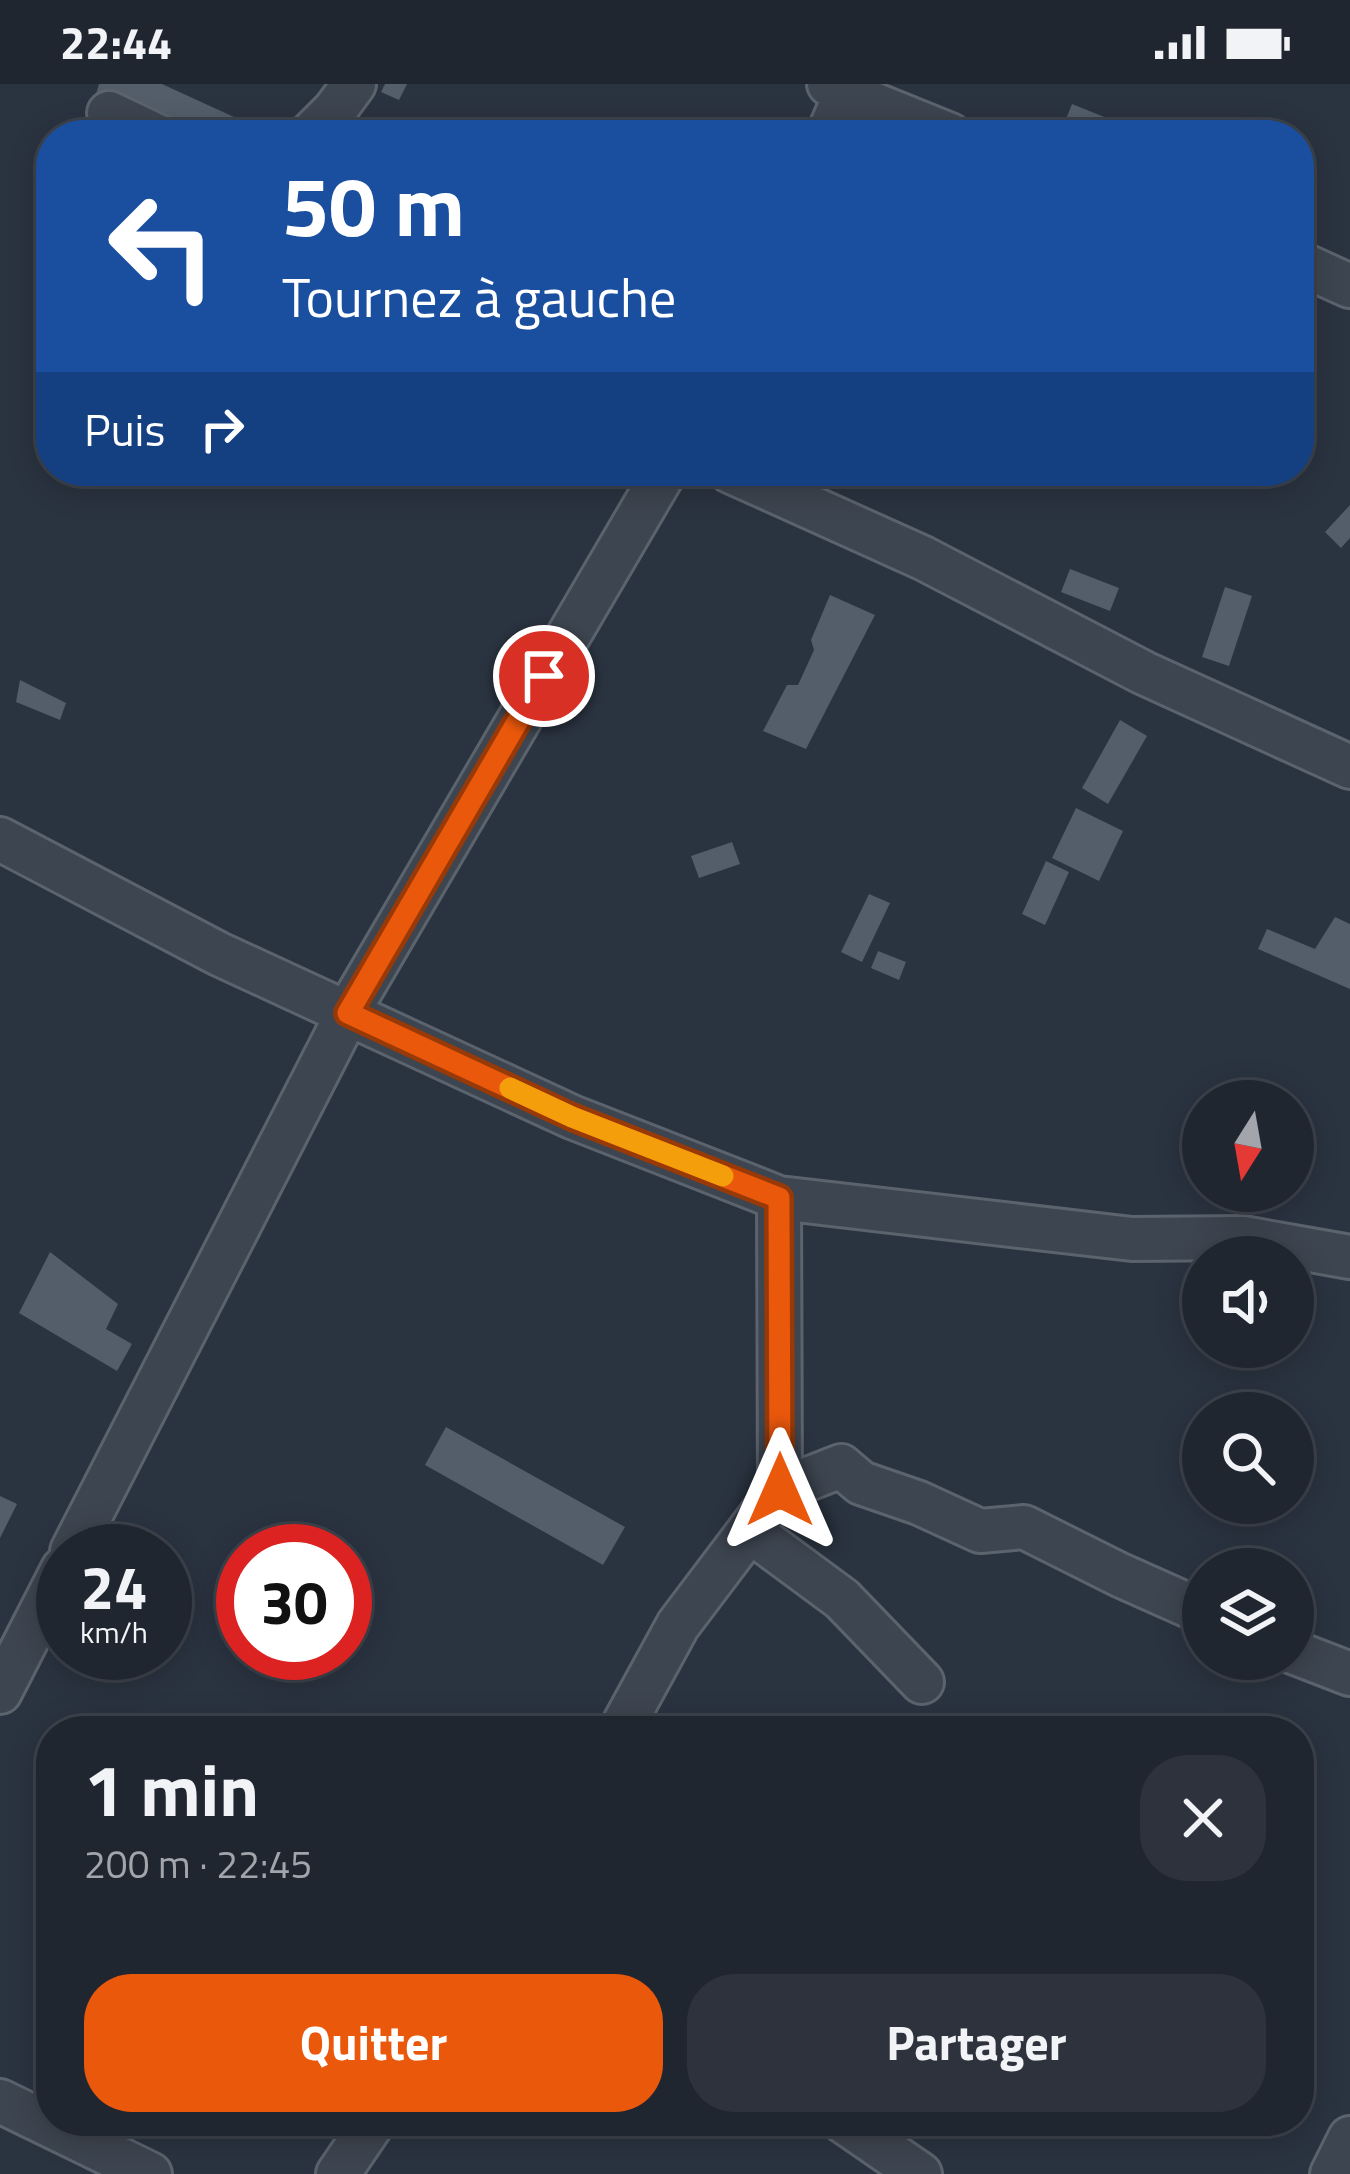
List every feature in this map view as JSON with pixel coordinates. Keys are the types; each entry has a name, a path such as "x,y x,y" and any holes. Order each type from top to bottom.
{"street":[{"path":"325,120 354,84"},
{"path":"832,120 842,87 916,120"},
{"path":"109,113 124,120"},
{"path":"1314,270 1350,286"},
{"path":"86,1524 348,1013 655,486"},
{"path":"763,486 923,558 1144,673 1350,767"},
{"path":"4,849 572,1117 779,1198 1132,1239 1243,1238 1350,1257"},
{"path":"779,1198 780,1490"},
{"path":"628,1716 678,1624 780,1490 841,1466 861,1483 980,1531 1024,1527 1182,1602"},
{"path":"750,1531 842,1599 922,1682"},
{"path":"0,1692 36,1622"},
{"path":"1314,1660 1350,1674"},
{"path":"0,2102 36,2119"},
{"path":"71,2136 150,2174"},
{"path":"338,2174 364,2136"},
{"path":"864,2136 920,2174"},
{"path":"1332,2174 1350,2138"}],"building":[{"path":"99,84 162,84 234,117 159,120 96,94"},
{"path":"385,84 407,84 399,100 381,92"},
{"path":"1072,104 1112,120 1066,120"},
{"path":"1350,505 1350,538 1341,548 1325,532"},
{"path":"1070,569 1119,588 1110,611 1061,592"},
{"path":"1225,587 1252,596 1229,666 1202,657"},
{"path":"830,595 875,615 806,749 763,731 787,685 798,685"},
{"path":"20,680 66,703 60,720 16,702"},
{"path":"1120,720 1147,736 1108,804 1082,788"},
{"path":"1076,808 1123,831 1099,881 1052,858"},
{"path":"732,842 740,864 699,878 691,856"},
{"path":"1046,861 1069,872 1045,925 1022,914"},
{"path":"869,894 890,903 862,962 841,952"},
{"path":"1335,917 1350,924 1350,989 1258,949 1267,929 1315,949"},
{"path":"878,951 906,962 899,980 871,968"},
{"path":"50,1252 118,1304 106,1329 132,1344 117,1371 19,1313"},
{"path":"446,1427 625,1527 603,1565 425,1465"},
{"path":"0,1496 17,1504 0,1538"}],"slow traffic":[{"path":"510,1088 723,1176"}],"route":[{"path":"544,676 348,1013 572,1117 779,1198 780,1490"}]}
